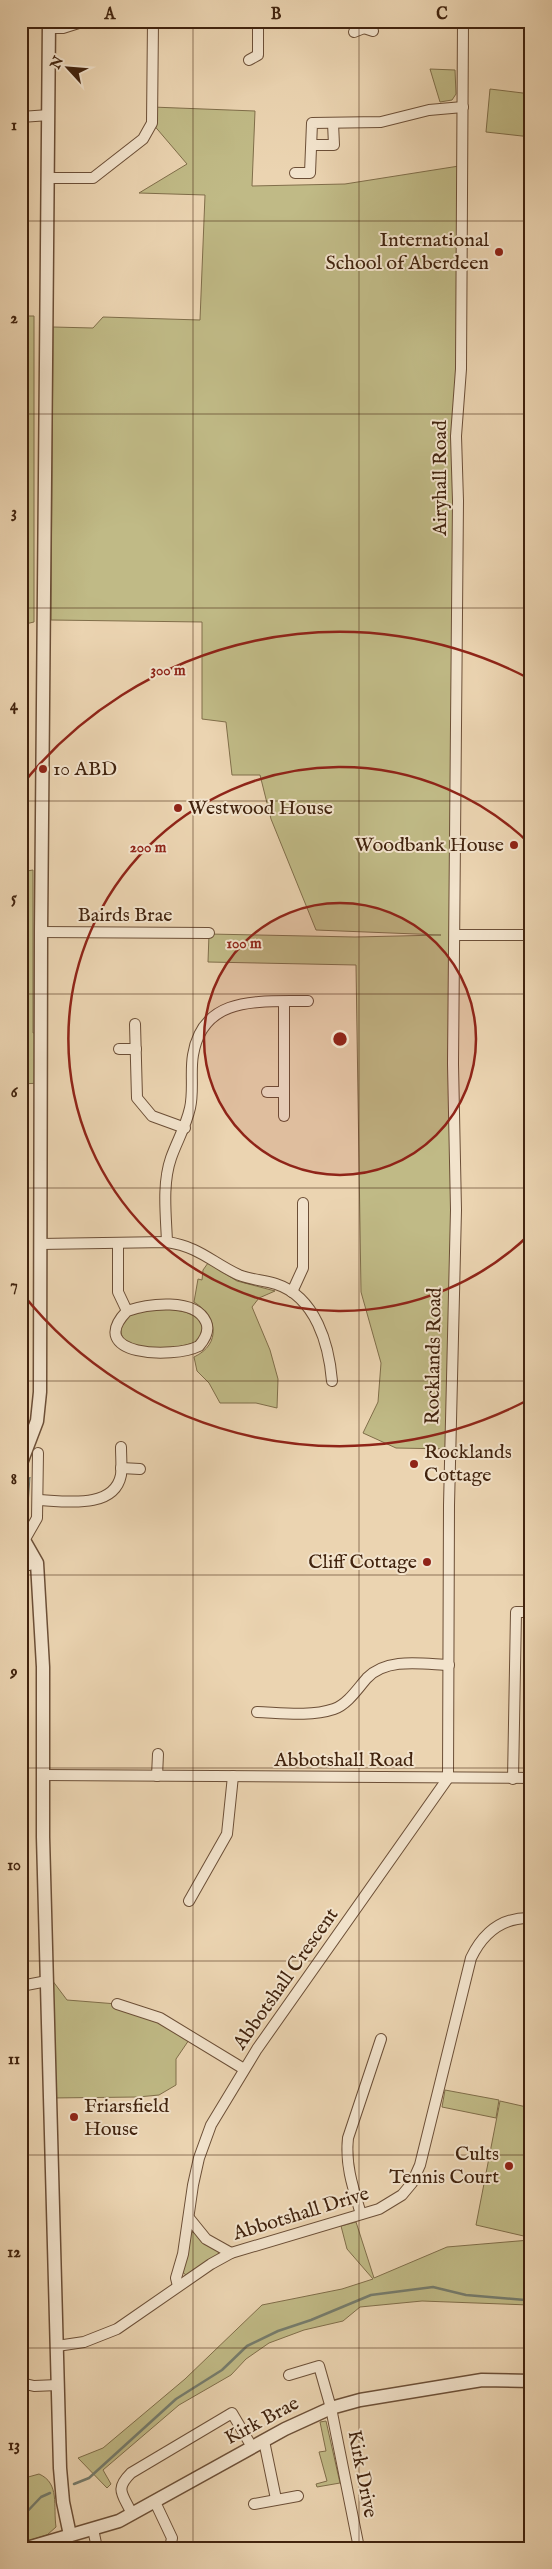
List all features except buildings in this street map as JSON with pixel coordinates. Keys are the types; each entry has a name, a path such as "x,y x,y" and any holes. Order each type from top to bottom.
{"street":[{"path":"21,1463 37,1421 40,1404 41,932 49,25 62,28 85,21"},
{"path":"48,178 93,178 142,139 152,123 153,21"},
{"path":"257,58 258,21"},
{"name":"Airyhall Road","path":"455,935 458,501 456,436 461,369 463,21"},
{"path":"294,173 310,172 312,122 381,122 429,110 463,107"},
{"path":"21,117 49,115"},
{"path":"312,145 334,145 333,123"},
{"name":"Bairds Brae","path":"41,932 209,933"},
{"path":"455,935 531,935"},
{"name":"Rocklands Road","path":"448,1778 449,1505 456,1210 454,1073 455,935"},
{"path":"166,1242 167,1176 171,1157 185,1128 190,1108 193,1056 202,1030 215,1015 235,1005 255,1001 308,1002"},
{"path":"284,1002 284,1116"},
{"path":"135,1024 137,1098 152,1116 185,1128"},
{"path":"118,1049 136,1049"},
{"path":"267,1092 284,1092"},
{"path":"292,1292 303,1268 303,1203"},
{"path":"40,1244 166,1242 200,1251 241,1275 276,1284 292,1292 310,1312 325,1338 330,1358 332,1382"},
{"path":"118,1243 118,1292 127,1311"},
{"path":"156,1305 183,1307 200,1313 207,1325 207,1332 199,1346 191,1350 175,1354 140,1353 125,1346 119,1340 116,1332 118,1322 127,1311 156,1305"},
{"path":"39,1500 100,1499 109,1494 121,1476 121,1447"},
{"path":"38,1453 39,1500 35,1525 23,1537 37,1563 43,1667 47,1981 60,2468 63,2502 70,2535"},
{"path":"121,1468 140,1469"},
{"path":"21,1568 37,1563"},
{"path":"513,1779 516,1612 528,1612"},
{"path":"257,1712 318,1713 336,1709 355,1694 369,1676 384,1667 400,1664 449,1665"},
{"path":"157,1776 158,1754"},
{"name":"Abbotshall Road","path":"43,1775 531,1778"},
{"path":"189,1902 227,1834 233,1776"},
{"name":"Abbotshall Crescent","path":"178,2286 176,2278 189,2218 193,2185 205,2137 244,2069 448,1778"},
{"name":"Abbotshall Drive","path":"57,2346 84,2342 101,2337 117,2329 178,2286 232,2253 379,2209 402,2195 418,2170 471,1958 478,1944 488,1933 502,1923 520,1918 531,1918"},
{"path":"21,1986 47,1981"},
{"path":"117,2004 160,2018 244,2069"},
{"path":"361,2214 348,2171 346,2154 348,2138 380,2039"},
{"path":"189,2218 206,2238 232,2253"},
{"name":"Kirk Drive","path":"289,2376 319,2366 331,2408 359,2548"},
{"name":"Kirk Brae","path":"27,2548 93,2529 132,2514 252,2447 331,2408 360,2400 482,2380 531,2381"},
{"path":"21,2383 58,2385"},
{"path":"132,2514 121,2490 123,2482 131,2473 207,2426 232,2413 252,2447"},
{"path":"264,2441 276,2499"},
{"path":"254,2504 298,2496"},
{"path":"155,2502 172,2538 170,2548"},
{"path":"93,2529 97,2548"}],"shaded area":[{"path":"430,69 455,70 456,94 452,100 440,102"},
{"path":"490,89 531,94 531,137 486,132"},
{"path":"152,107 255,111 252,186 345,184 459,166 450,1449 396,1448 363,1433 378,1402 381,1363 361,1292 356,965 208,962 209,934 355,937 441,935 316,930 271,819 260,775 232,775 226,722 202,719 202,622 51,620 53,327 93,328 103,317 200,320 205,195 139,193 187,164 152,123"},
{"path":"21,316 34,316 34,622 21,625"},
{"path":"33,870 33,1033 41,1032 41,1083 21,1084 21,872"},
{"path":"208,1263 237,1281 275,1291 259,1298 252,1307 270,1350 278,1379 277,1408 256,1403 220,1403 209,1383 197,1371 194,1357 209,1345 213,1330 208,1315 194,1302 198,1279 202,1280 203,1270"},
{"path":"170,1309 192,1314 201,1322 203,1327 202,1334 197,1342 156,1350 131,1345 124,1339 121,1332 122,1324 131,1314 147,1310"},
{"path":"30,1477 27,1519 23,1519 21,1501"},
{"path":"49,1976 67,2000 117,2004 191,2037 176,2059 176,2085 159,2095 50,2098"},
{"path":"445,2090 499,2100 496,2118 442,2107"},
{"name":"Cults Tennis Court","path":"500,2101 531,2108 531,2223 528,2237 476,2225"},
{"path":"356,2222 374,2278 447,2247 530,2240 531,2260 526,2264 529,2305 422,2301 360,2307 343,2321 304,2330 269,2343 246,2359 231,2375 179,2405 103,2470 111,2484 107,2488 78,2458 103,2448 185,2379 262,2305 342,2289 373,2279 347,2249 341,2226"},
{"path":"193,2232 219,2252 217,2256 186,2275 181,2271 190,2233"},
{"path":"326,2421 340,2483 317,2487 316,2484 327,2481 319,2452 326,2451 320,2422"},
{"path":"39,2474 46,2478 53,2489 56,2527 47,2535 21,2543 21,2479"}],"waterway":[{"path":"74,2484 89,2478 176,2399 222,2370 247,2346 278,2331 311,2320 371,2295 433,2287 466,2295 525,2300 531,2306"},
{"path":"21,2518 41,2497 50,2493"}],"place":[{"name":"International School of Aberdeen","path":"499,252"},
{"name":"10 ABD","path":"43,769"},
{"name":"Westwood House","path":"178,808"},
{"name":"Woodbank House","path":"514,845"},
{"name":"Rocklands Cottage","path":"414,1464"},
{"name":"Cliff Cottage","path":"427,1562"},
{"name":"Friarsfield House","path":"74,2117"},
{"name":"Cults Tennis Court","path":"509,2166"}]}
